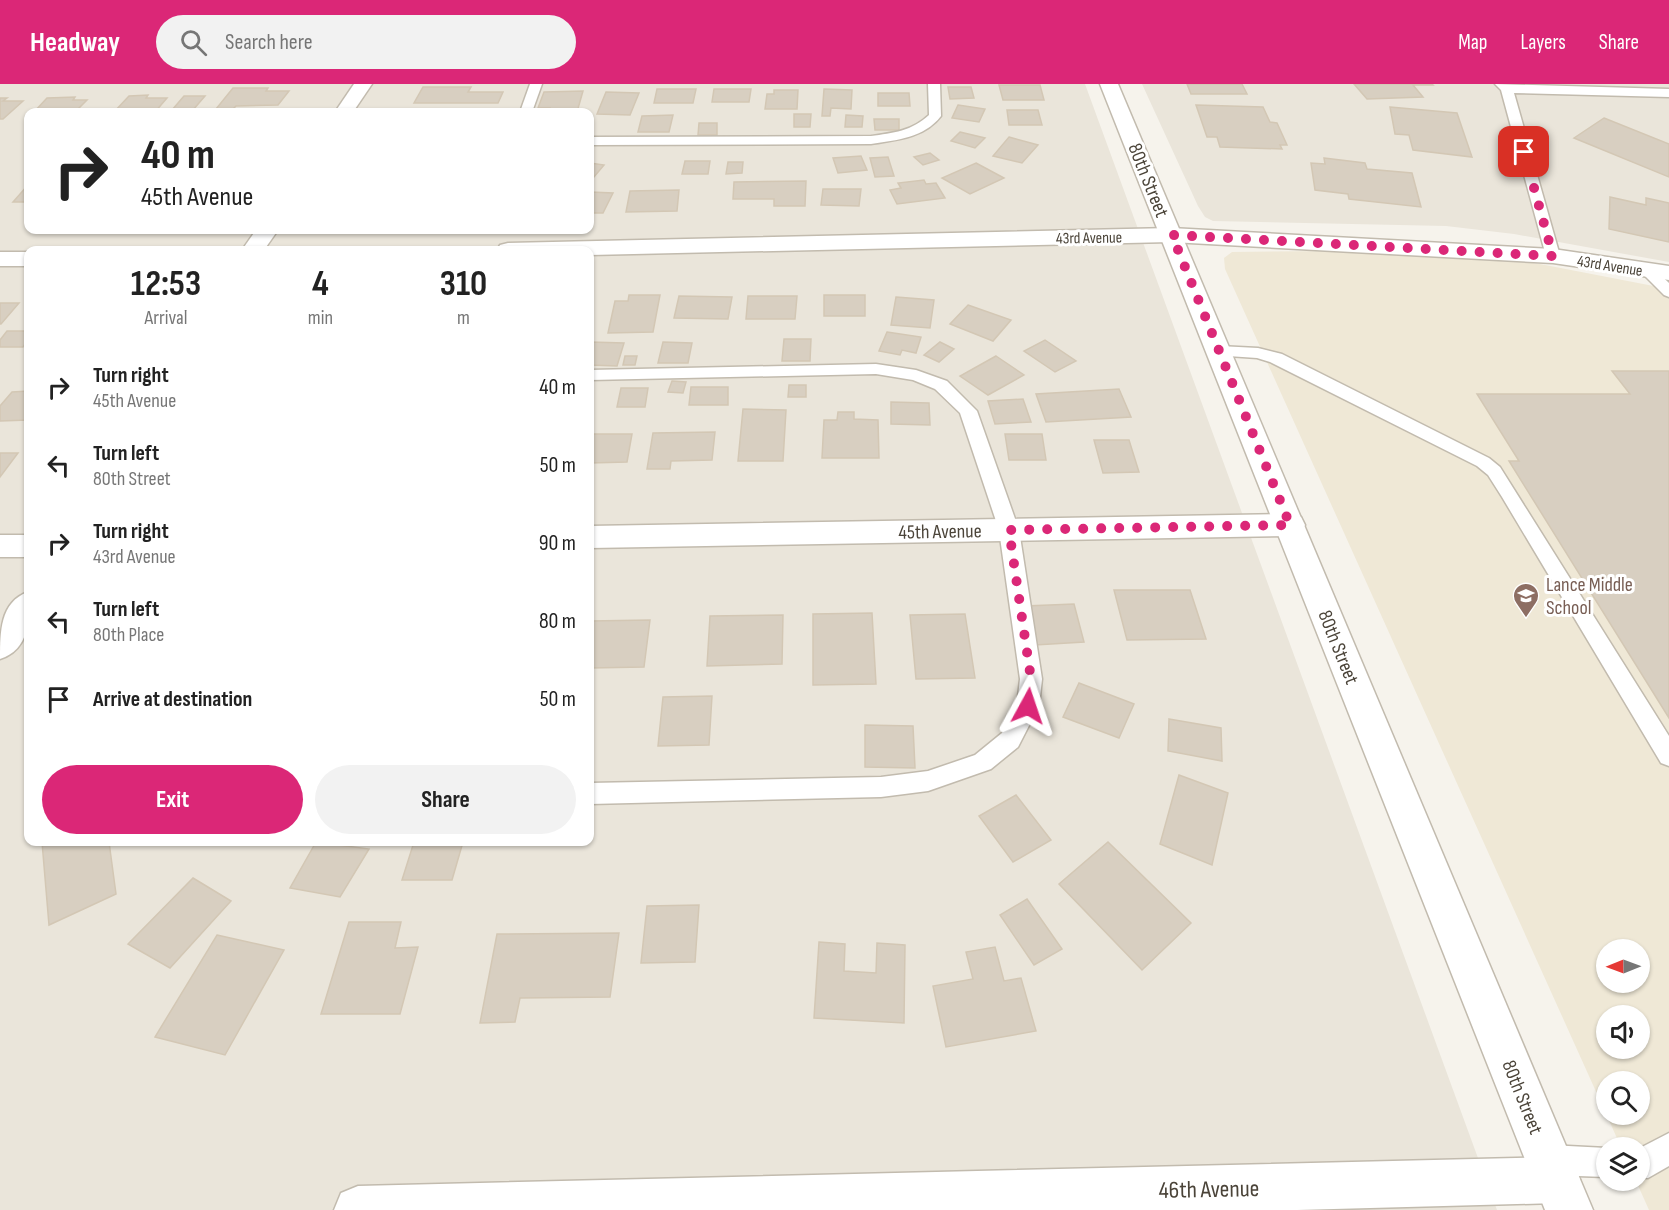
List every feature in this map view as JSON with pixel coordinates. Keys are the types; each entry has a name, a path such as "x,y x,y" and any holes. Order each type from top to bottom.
{"street":[{"path":"347,108 363,84"},
{"name":"80th Street","path":"1109,84 1558,1184"},
{"name":"43rd Avenue","path":"594,248 1172,235 1553,256 1658,272"},
{"path":"0,259 24,259"},
{"name":"45th Avenue","path":"594,537 1290,525"},
{"path":"0,546 24,546"},
{"path":"0,646 24,610"},
{"name":"46th Avenue","path":"358,1210 1558,1184"}],"lane":[{"path":"527,108 536,84"},
{"path":"594,141 871,140 904,135 923,129 935,117 934,84"},
{"path":"1553,256 1504,87 1669,93"},
{"path":"1658,272 1669,292"},
{"path":"1219,351 1258,353 1276,358 1483,462 1494,471 1669,756"},
{"path":"594,375 876,369 916,375 941,386 968,411 1009,530 1031,679 1028,706 1010,740 983,762 928,781 881,787 594,794"},
{"path":"1650,1162 1669,1148"},
{"path":"1558,1184 1596,1167"}],"shaded area":[{"path":"0,84 1085,84 1497,1210 0,1210"},
{"path":"1142,84 1669,84 1669,262 1514,234 1446,226 1213,221 1205,217 1198,206"},
{"name":"Lance Middle School","path":"1330,251 1475,256 1540,264 1669,289 1669,1210 1649,1210 1640,1191 1650,1191 1650,1137 1616,1137 1611,1125 1650,1125 1650,1071 1596,1071 1596,1092 1225,269 1224,258 1232,252"}],"building":[{"path":"1187,84 1242,84 1247,94 1191,94"},
{"path":"1354,84 1433,85 1413,85 1423,97 1367,99"},
{"path":"999,85 1040,85 1044,100 1003,100"},
{"path":"423,87 471,87 468,92 503,92 498,103 414,103"},
{"path":"948,87 971,87 974,98 950,99"},
{"path":"233,88 268,88 266,91 289,91 278,105 217,108"},
{"path":"657,89 696,89 693,103 654,103"},
{"path":"714,89 751,89 749,102 712,102"},
{"path":"824,89 852,90 851,109 831,108 830,116 822,116"},
{"path":"774,90 798,90 797,109 765,109 767,94 774,94"},
{"path":"583,91 578,108 538,108 544,92"},
{"path":"606,92 639,93 630,115 597,114"},
{"path":"878,93 909,93 910,106 878,106"},
{"path":"148,95 146,98 167,98 158,108 118,108 129,96"},
{"path":"184,96 205,96 195,108 174,108"},
{"path":"75,97 73,100 87,100 79,108 38,108 47,98"},
{"path":"0,98 7,98 3,101 23,101 3,119 0,119"},
{"path":"958,105 985,109 979,122 952,118"},
{"path":"1196,105 1263,107 1270,122 1277,123 1287,145 1280,145 1282,149 1220,147 1217,137 1207,137"},
{"path":"1390,107 1457,113 1472,157 1413,150 1409,135 1395,134"},
{"path":"1007,110 1038,110 1042,125 1009,125"},
{"path":"794,114 811,114 810,127 794,127"},
{"path":"673,115 669,132 638,132 642,116"},
{"path":"846,115 863,116 862,127 845,127"},
{"path":"1604,118 1669,144 1669,177 1574,138"},
{"path":"874,119 899,119 899,130 875,130"},
{"path":"699,123 717,123 717,135 698,135"},
{"path":"960,132 985,138 975,148 951,141"},
{"path":"1009,137 1038,145 1022,163 993,156"},
{"path":"930,153 939,160 923,165 914,157"},
{"path":"861,156 867,170 838,173 833,158"},
{"path":"888,157 894,176 875,177 870,158"},
{"path":"1324,158 1365,163 1367,169 1412,173 1421,207 1349,199 1348,194 1315,190 1311,163 1325,164"},
{"path":"685,161 710,161 708,174 682,174"},
{"path":"728,162 743,162 742,173 726,174"},
{"path":"976,163 1004,178 970,194 942,178"},
{"path":"594,164 604,165 594,177"},
{"path":"924,180 926,184 936,183 945,198 897,204 890,190 901,188 898,183"},
{"path":"806,181 805,206 774,206 774,199 733,199 734,182"},
{"path":"24,189 24,202 13,202"},
{"path":"823,189 861,189 859,206 821,205"},
{"path":"679,190 677,211 626,212 630,191"},
{"path":"594,192 613,193 603,213 594,213"},
{"path":"1610,197 1646,205 1646,198 1669,203 1669,242 1609,229"},
{"path":"629,295 660,295 653,332 608,333 615,301 628,301"},
{"path":"824,295 865,295 865,316 824,316"},
{"path":"679,296 732,297 728,319 674,318"},
{"path":"748,296 797,296 795,319 746,319"},
{"path":"896,297 934,300 930,328 891,325"},
{"path":"0,303 19,303 1,324 0,324"},
{"path":"968,305 1011,320 993,341 950,324"},
{"path":"7,331 24,331 23,347 0,347 0,340"},
{"path":"887,332 921,337 916,353 902,350 900,355 879,351"},
{"path":"784,339 811,339 810,361 782,361"},
{"path":"1045,340 1076,361 1055,372 1024,351"},
{"path":"594,342 624,343 617,366 594,365"},
{"path":"663,342 692,343 688,363 658,363"},
{"path":"940,342 954,349 939,362 924,355"},
{"path":"625,356 637,356 635,365 623,365"},
{"path":"996,356 1024,375 988,395 960,376"},
{"path":"1612,371 1669,371 1669,718 1509,461 1519,461 1477,394 1630,394"},
{"path":"672,381 686,382 683,393 668,392"},
{"path":"789,385 806,385 806,397 788,397"},
{"path":"691,387 728,387 728,405 689,405"},
{"path":"621,388 648,388 645,407 617,407"},
{"path":"1119,389 1131,417 1046,422 1036,394"},
{"path":"24,391 24,420 0,421 0,406 12,392"},
{"path":"1023,399 1031,422 995,424 988,401"},
{"path":"891,402 929,403 930,425 891,424"},
{"path":"743,409 786,410 783,461 738,461"},
{"path":"838,412 854,412 854,419 878,420 879,458 822,458 824,420 837,420"},
{"path":"715,432 712,460 671,461 670,469 647,469 653,433"},
{"path":"594,434 632,434 627,462 594,463"},
{"path":"1005,434 1042,434 1046,460 1009,460"},
{"path":"1094,440 1129,440 1139,472 1103,473"},
{"path":"0,453 18,453 0,477"},
{"path":"1114,590 1190,590 1206,639 1127,640"},
{"path":"1074,604 1084,642 1035,645 1025,606"},
{"path":"872,613 876,684 813,685 813,614"},
{"path":"965,614 975,678 916,679 910,615"},
{"path":"783,615 782,664 707,666 710,616"},
{"path":"650,620 644,667 594,668 594,621"},
{"path":"1079,683 1134,704 1119,738 1063,717"},
{"path":"712,696 709,745 658,746 663,697"},
{"path":"1169,719 1221,728 1222,761 1168,751"},
{"path":"865,725 913,726 915,768 865,767"},
{"path":"1179,775 1228,793 1212,865 1160,844"},
{"path":"1016,795 1051,840 1013,862 979,816"},
{"path":"1108,842 1191,923 1142,970 1059,884"},
{"path":"42,846 110,846 116,894 49,925"},
{"path":"314,846 369,849 340,897 290,888"},
{"path":"413,846 462,846 452,880 402,880"},
{"path":"193,878 231,901 170,968 128,944"},
{"path":"1027,899 1062,949 1034,965 1000,915"},
{"path":"699,905 695,962 641,963 647,906"},
{"path":"349,922 401,922 395,948 418,947 400,1014 321,1014"},
{"path":"619,933 610,997 520,998 515,1022 480,1023 497,934"},
{"path":"217,935 284,950 225,1055 155,1037"},
{"path":"819,942 845,944 844,971 876,973 877,943 905,945 904,1023 814,1018"},
{"path":"995,947 1004,981 1021,978 1036,1031 946,1047 933,986 973,979 966,952"}],"place":[{"name":"Lance Middle School","path":"1526,619"}],"route":[{"path":"1028,706 1031,679 1009,530 1290,525 1172,235 1553,256 1524,152"}]}
